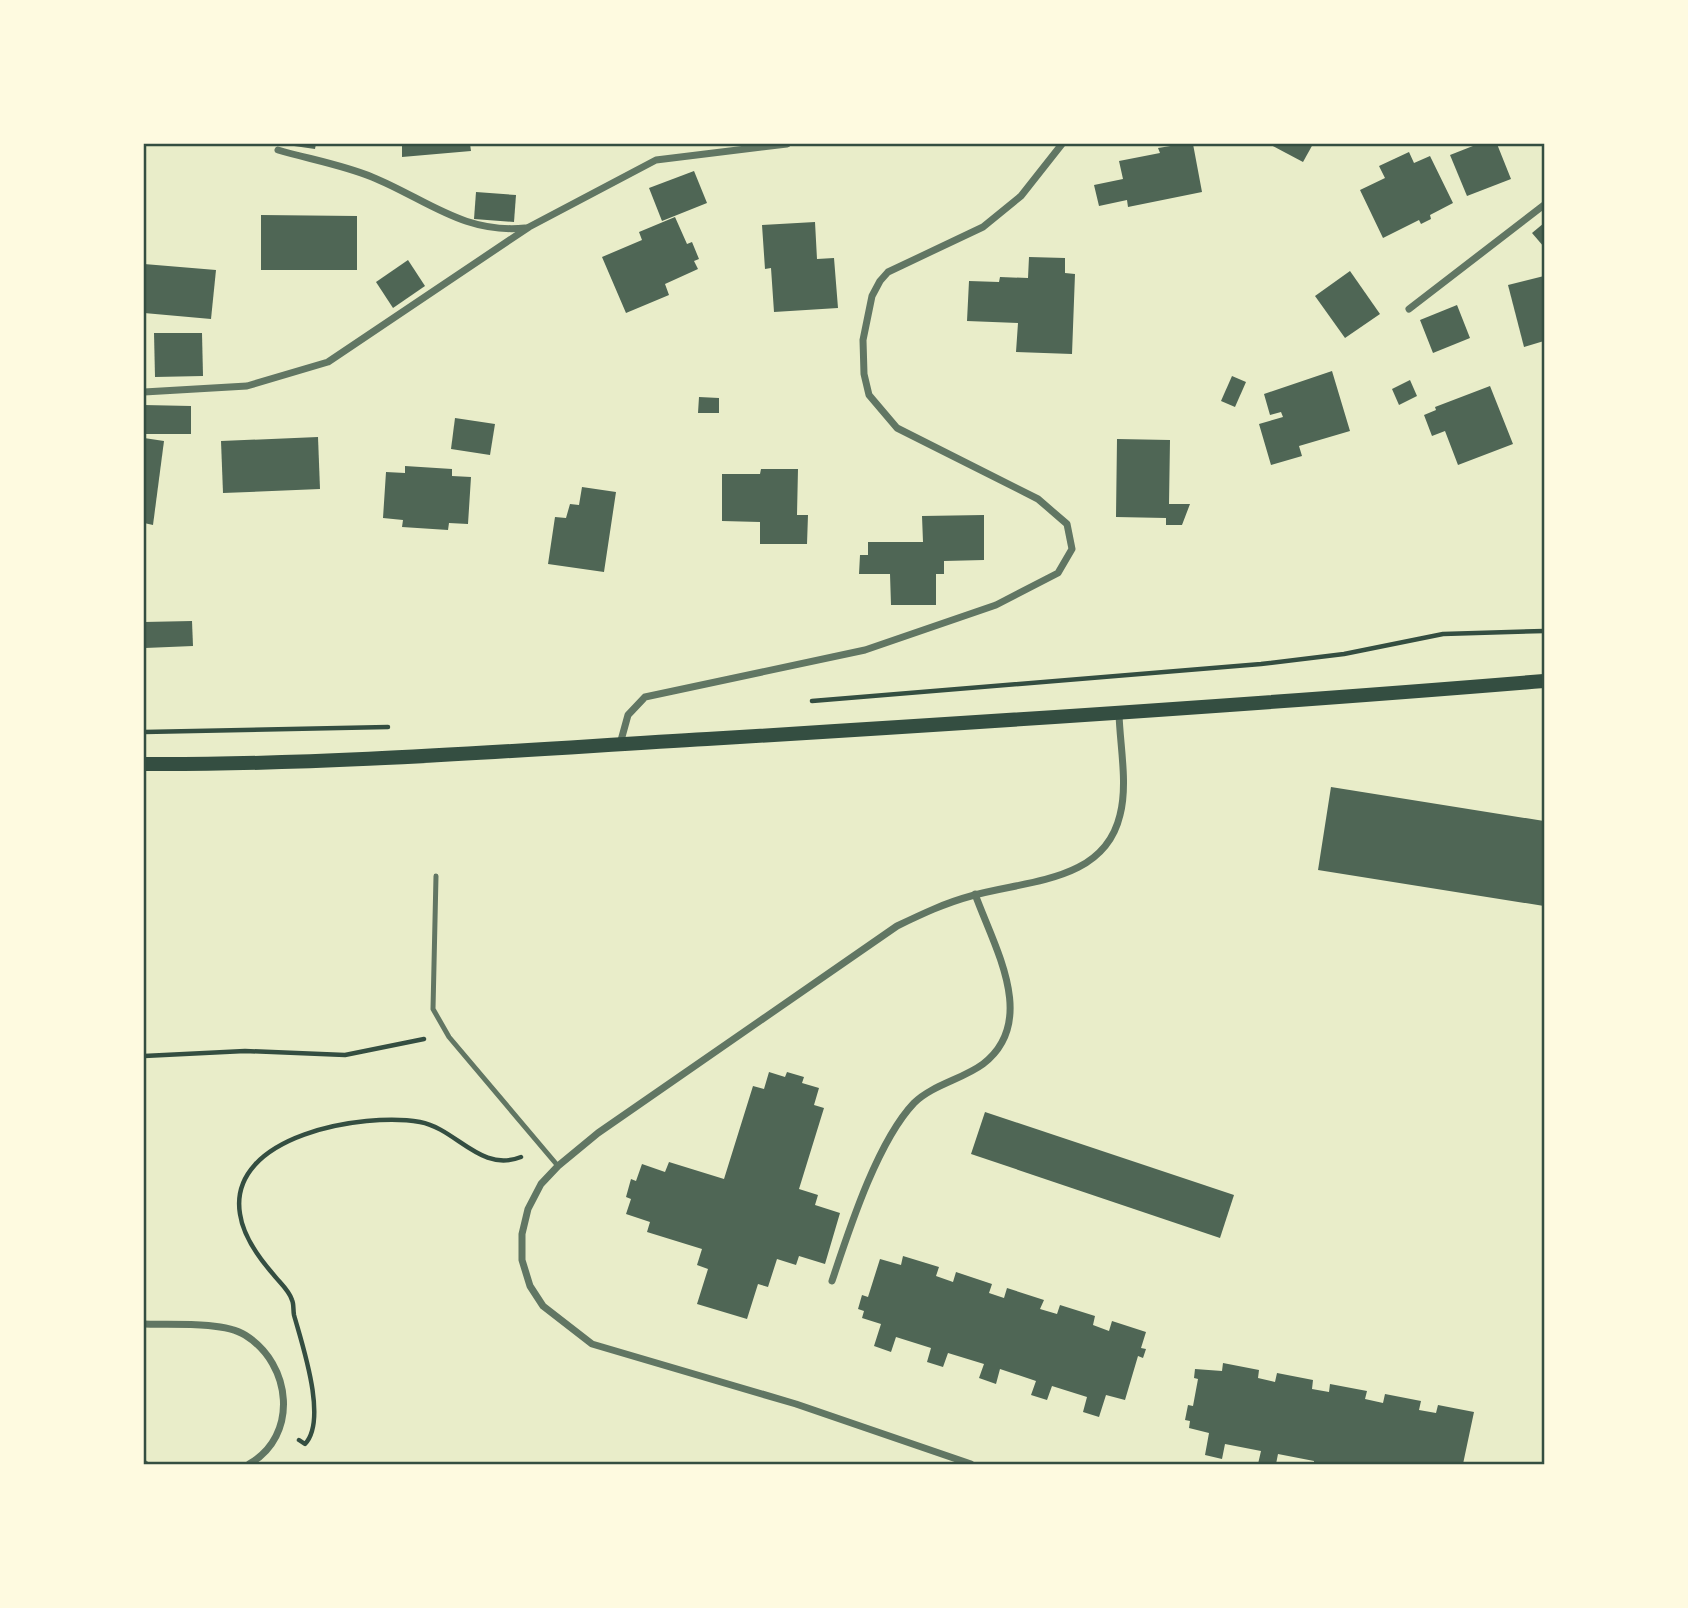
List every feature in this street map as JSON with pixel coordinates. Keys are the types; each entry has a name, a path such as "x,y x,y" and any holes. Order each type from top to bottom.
{"main road":[{"path":"144,764 258,764 620,744 1119,714 1545,681"}],"street":[{"path":"144,392 247,386 328,362 529,227 656,160 787,144"},
{"path":"620,744 628,715 645,696 865,650 996,605 1058,573 1072,549 1067,524 1038,499 897,428 869,395 863,374 863,340 872,296 888,272 984,227 1021,196 1062,144"},
{"path":"278,150 372,177 438,212 471,223 501,230 529,227"},
{"path":"1409,309 1545,205"},
{"path":"971,1465 796,1404 592,1344 543,1306 530,1286 522,1259 522,1234 528,1209 541,1184 598,1133 897,926 944,903 1072,873 1095,858 1111,840 1121,814 1119,714"},
{"path":"832,1281 856,1210 900,1120 916,1101 982,1065 1002,1047 1012,1023 1012,999 975,894"},
{"path":"144,1324 228,1328 245,1335 274,1360 284,1391 281,1428 261,1458 249,1465"}],"lane":[{"path":"436,876 433,1009 449,1037 558,1166"}],"path":[{"path":"803,702 1261,664 1344,654 1443,634 1545,631"},
{"path":"144,732 393,727"},
{"path":"144,1056 245,1051 345,1055 413,1040 449,1037"},
{"path":"281,1428 305,1444 311,1438 314,1405 309,1367 293,1301 263,1262 241,1222 238,1202 248,1173 292,1138 350,1123 399,1119 424,1123 443,1130 484,1158 503,1161 519,1158 539,1144"}],"building":[{"path":"280,144 316,144 315,149"},
{"path":"402,144 470,144 471,151 402,157"},
{"path":"1193,144 1202,192 1128,207 1127,200 1099,206 1094,185 1123,179 1119,161 1160,153 1158,148"},
{"path":"1269,144 1313,144 1303,162"},
{"path":"1478,144 1497,144 1511,179 1467,196 1450,155"},
{"path":"1409,152 1414,163 1430,156 1453,203 1430,215 1431,219 1421,224 1419,220 1383,238 1360,190 1385,178 1379,166"},
{"path":"694,171 707,203 662,221 649,188"},
{"path":"476,192 516,195 514,222 474,219"},
{"path":"261,215 357,216 357,270 261,270"},
{"path":"675,217 687,244 692,242 699,259 694,261 698,269 665,284 669,295 626,313 602,257 642,240 639,232"},
{"path":"815,222 817,259 834,258 838,308 774,312 771,268 765,269 762,225"},
{"path":"1544,223 1544,247 1532,233"},
{"path":"1029,257 1065,258 1065,273 1075,274 1072,354 1016,352 1018,323 967,321 969,281 999,282 1000,277 1028,278"},
{"path":"408,260 425,286 393,308 376,282"},
{"path":"144,264 216,270 211,319 144,313"},
{"path":"1350,271 1380,314 1345,338 1315,296"},
{"path":"1544,276 1544,341 1524,347 1508,285"},
{"path":"1457,305 1470,338 1433,353 1420,320"},
{"path":"154,333 202,333 203,376 155,377"},
{"path":"1332,371 1350,431 1299,446 1302,456 1271,465 1259,424 1283,417 1281,412 1270,415 1264,394"},
{"path":"1232,376 1246,382 1235,407 1221,401"},
{"path":"1410,380 1417,396 1399,405 1392,389"},
{"path":"1490,386 1513,444 1458,465 1445,431 1432,436 1424,415 1436,410 1435,407"},
{"path":"699,397 719,398 719,413 698,413"},
{"path":"144,405 191,406 191,434 144,434"},
{"path":"455,418 495,424 490,455 451,449"},
{"path":"318,437 320,489 223,493 221,441"},
{"path":"144,438 164,441 153,525 144,523"},
{"path":"1117,439 1170,440 1169,504 1190,504 1182,525 1166,525 1166,518 1116,517"},
{"path":"405,466 452,469 452,476 471,477 468,524 449,523 448,530 402,527 403,520 383,518 386,472 405,473"},
{"path":"761,469 798,469 797,515 808,515 807,544 760,544 760,522 722,521 722,474 760,474"},
{"path":"582,487 616,492 604,572 548,564 555,517 566,518 570,504 579,505"},
{"path":"984,515 984,560 944,561 944,574 936,574 936,605 891,605 890,574 859,574 860,555 868,555 868,542 923,542 922,516"},
{"path":"192,621 193,646 145,648 144,622"},
{"path":"1331,787 1544,821 1544,906 1318,870"},
{"path":"769,1072 785,1077 787,1072 804,1077 802,1083 819,1088 814,1105 824,1108 799,1189 818,1195 815,1205 840,1213 825,1264 799,1256 796,1265 777,1259 768,1287 758,1284 747,1319 697,1304 708,1269 697,1265 702,1249 647,1232 650,1222 626,1214 631,1199 626,1197 631,1179 636,1181 642,1164 665,1172 669,1162 724,1179 753,1086 764,1089"},
{"path":"985,1112 1234,1195 1220,1238 971,1154"},
{"path":"903,1256 939,1267 936,1276 953,1282 956,1272 992,1284 989,1293 1004,1298 1007,1288 1044,1300 1040,1309 1057,1314 1060,1305 1095,1316 1093,1325 1109,1331 1112,1321 1146,1332 1141,1348 1146,1349 1143,1358 1138,1356 1125,1400 1106,1395 1099,1417 1083,1412 1087,1397 1052,1386 1047,1400 1031,1395 1036,1381 1000,1369 996,1384 979,1378 984,1364 948,1353 943,1367 927,1362 931,1348 896,1337 891,1352 874,1346 881,1324 862,1318 864,1311 858,1309 862,1295 868,1297 880,1259 901,1265"},
{"path":"1223,1363 1259,1370 1258,1378 1275,1382 1277,1373 1313,1380 1312,1389 1329,1392 1330,1384 1367,1391 1365,1399 1383,1403 1385,1394 1421,1401 1419,1410 1436,1413 1438,1405 1474,1412 1463,1464 1314,1464 1314,1461 1278,1454 1276,1464 1258,1464 1261,1451 1225,1444 1222,1459 1205,1455 1209,1433 1189,1428 1190,1421 1185,1420 1188,1405 1193,1406 1198,1379 1194,1378 1195,1369 1222,1371"}]}
